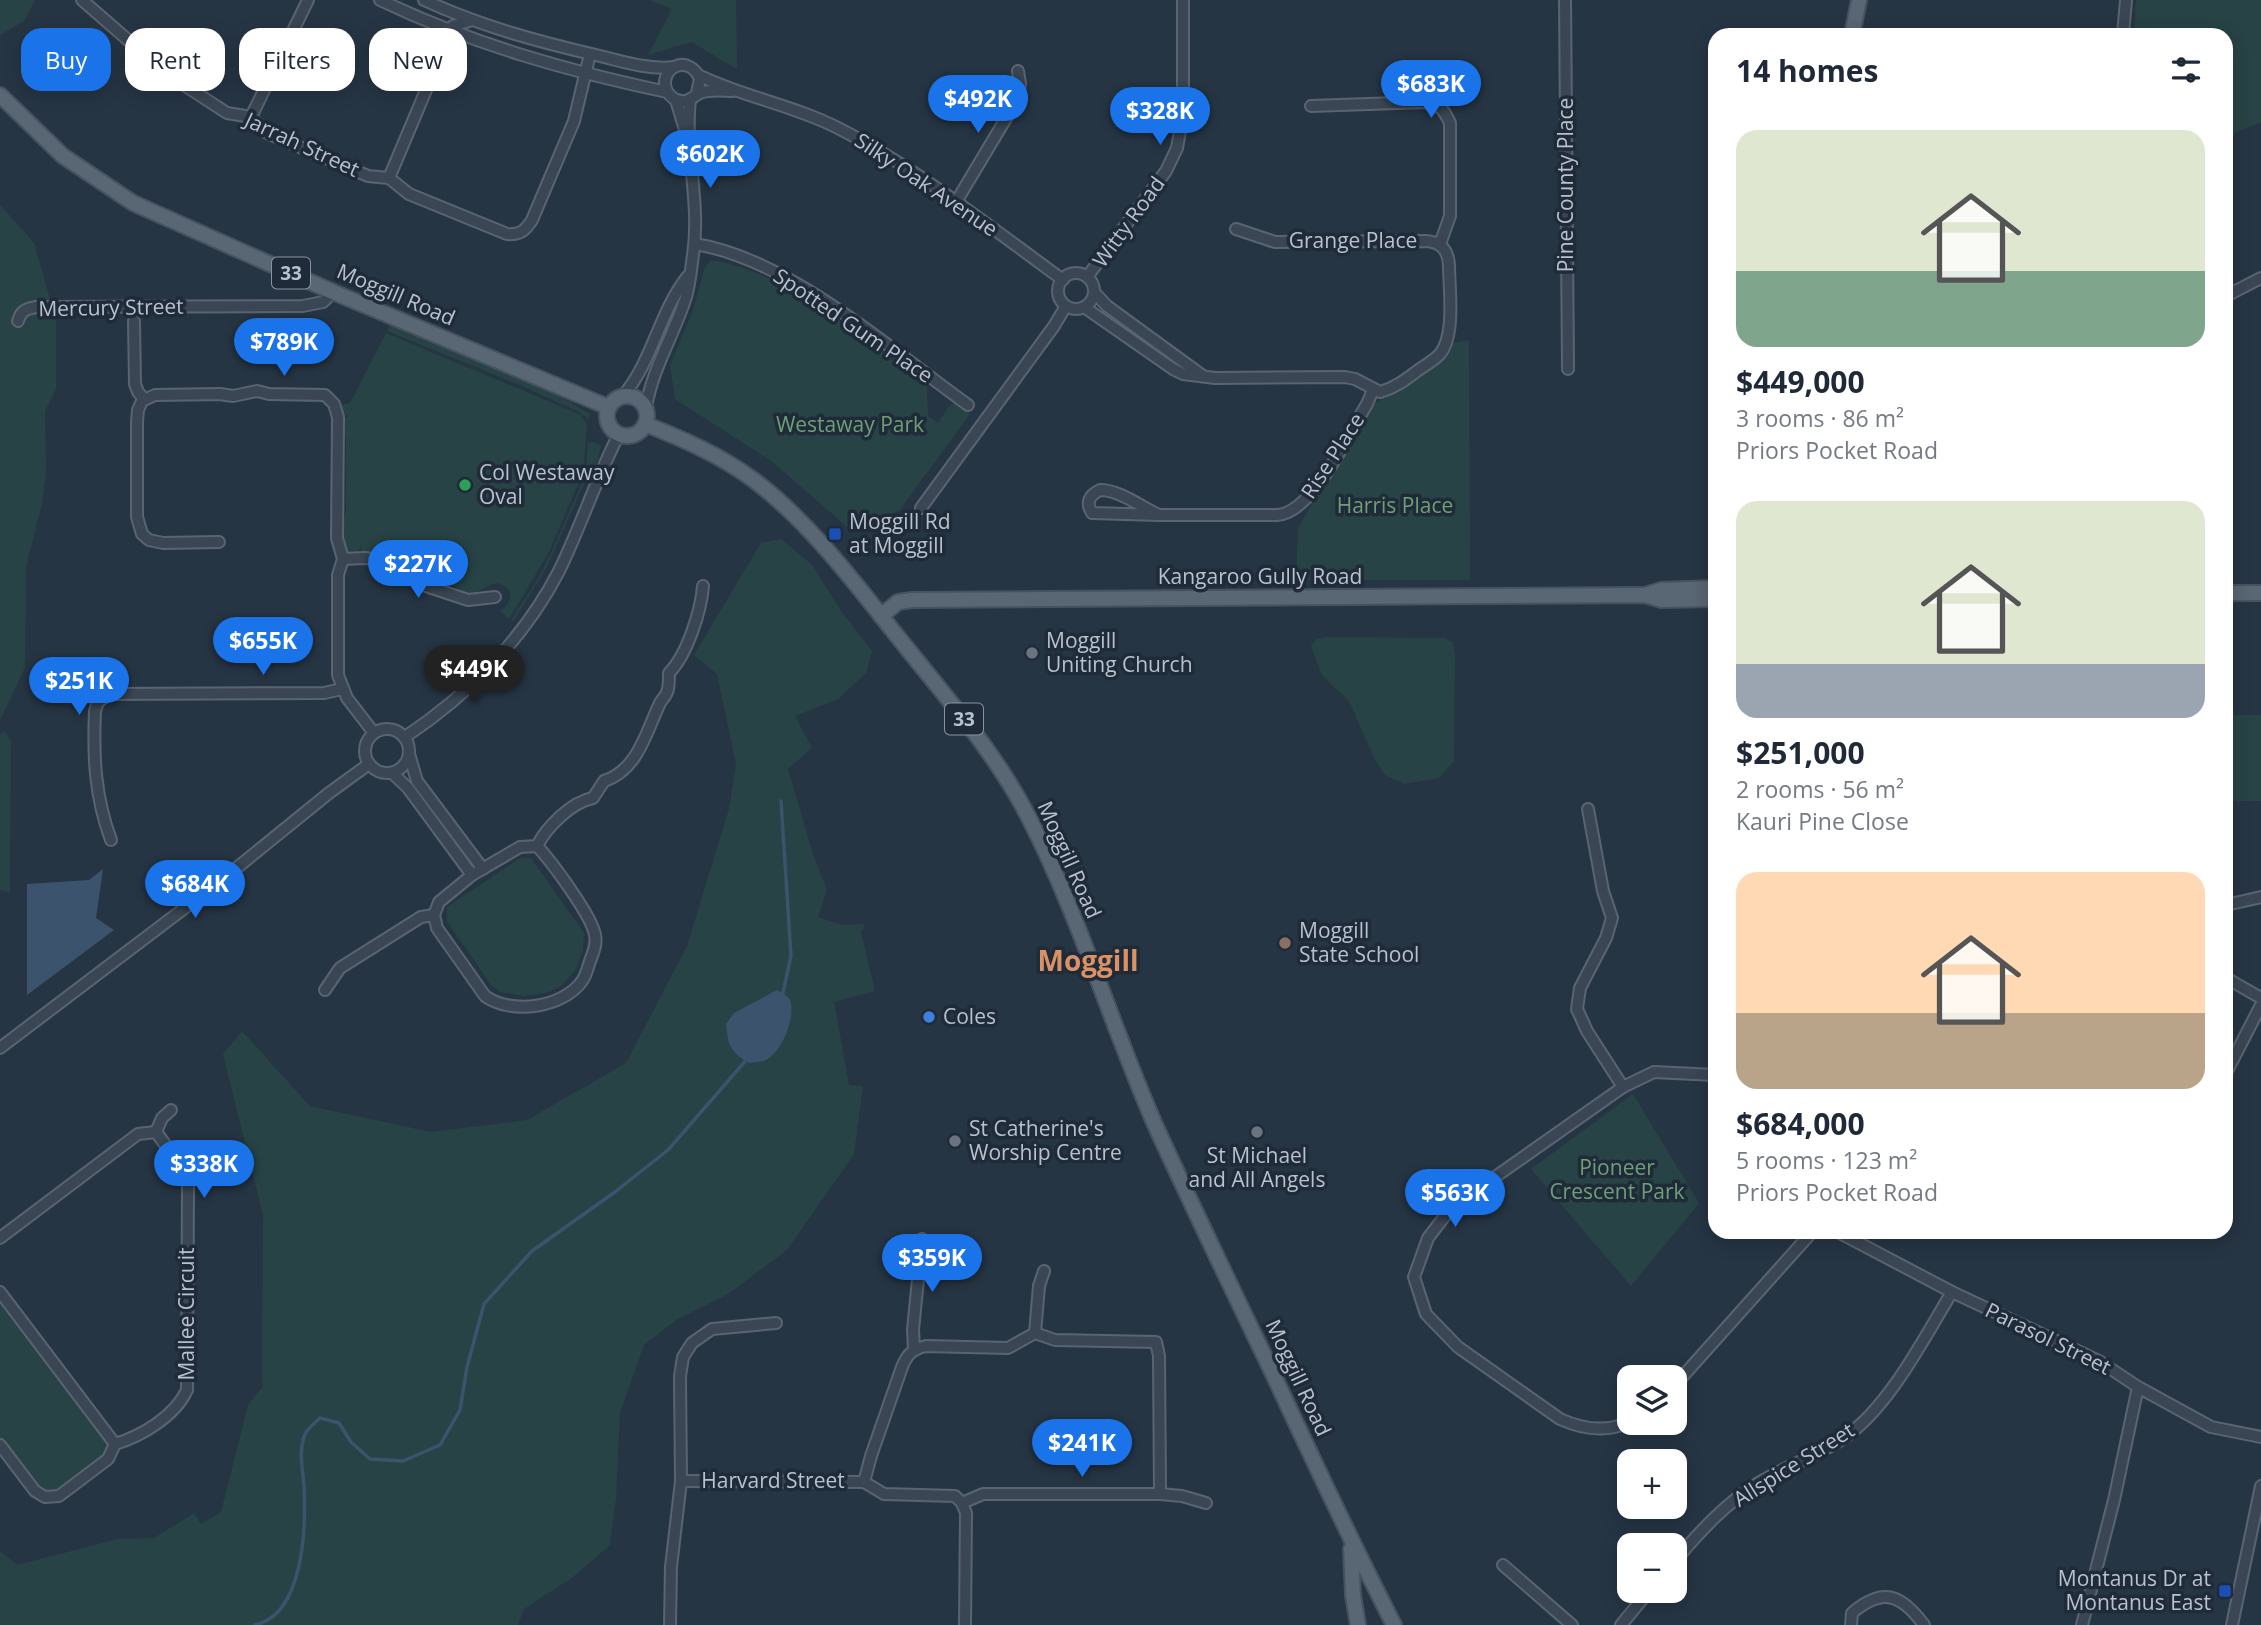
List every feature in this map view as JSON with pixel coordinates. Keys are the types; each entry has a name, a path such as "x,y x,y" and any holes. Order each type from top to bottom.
{"main road":[{"path":"1853,28 1859,0"},
{"name":"Moggill Road","path":"0,95 63,156 133,203 333,292 608,408"},
{"path":"623,396 637,398 646,408 645,424 637,433 625,436 619,434 609,426 608,408 614,400 623,396"},
{"name":"Moggill Road","path":"645,424 731,465 774,496 821,544 995,760 1028,816 1083,940 1147,1107 1389,1624"},
{"name":"Kangaroo Gully Road","path":"1645,596 1661,590 1708,588"},
{"path":"2233,593 2261,593"},
{"name":"Kangaroo Gully Road","path":"881,616 898,602 912,600 1645,596 1662,600 1708,599"},
{"name":"Moggill Road","path":"1351,1544 1353,1595 1358,1625"}],"street":[{"name":"Jarrah Street","path":"82,0 167,74 227,113 251,117 267,133 368,176 388,178 409,194 497,231 517,234 526,230 574,121 590,54"},
{"path":"251,117 308,0"},
{"name":"Silky Oak Avenue","path":"380,0 446,28"},
{"name":"Silky Oak Avenue","path":"424,0 471,20 533,40 650,68 690,67 698,75 781,104 836,127 897,160 1063,280"},
{"name":"Witty Road","path":"1087,277 1166,171 1177,148 1183,115 1183,0"},
{"name":"Pine County Place","path":"1565,0 1568,369"},
{"path":"2124,28 2126,0"},
{"path":"452,28 471,20"},
{"name":"Silky Oak Avenue","path":"467,36 526,58 672,96 694,96 713,91 743,92"},
{"path":"646,408 653,375 686,295 695,244 696,212 688,139 665,81 674,67"},
{"path":"956,202 1017,100 1020,84 1018,71"},
{"path":"688,139 694,96 700,84 698,75"},
{"path":"388,178 425,91"},
{"path":"1311,106 1426,102 1437,103 1445,111 1450,123 1450,216 1440,244"},
{"name":"Grange Place","path":"1236,229 1275,242 1426,241 1440,244 1448,256 1449,265 1449,333 1446,344 1439,355 1391,389 1380,392 1373,390"},
{"name":"Spotted Gum Place","path":"695,244 721,248 760,264 806,290 968,405"},
{"name":"Witty Road","path":"1063,280 1072,274 1087,277 1094,292 1084,307"},
{"path":"623,396 643,368 678,289 689,275"},
{"path":"2233,292 2261,278"},
{"path":"1063,280 1059,296 1066,306 1075,309 1084,307 1183,374 1345,377 1355,379 1373,390"},
{"name":"Mercury Street","path":"18,321 20,314 26,309 36,307 303,306 323,302 333,292"},
{"path":"1094,292 1107,306 1203,376"},
{"path":"921,508 1066,306"},
{"path":"134,321 135,384 144,399"},
{"name":"Rise Place","path":"1159,515 1108,490 1100,490 1088,500 1092,513 1159,515 1278,516 1293,512 1312,496 1373,390"},
{"path":"219,542 163,543 149,540 142,534 137,517 136,422 144,399 171,394 238,396 257,391 269,394 319,394 330,398 338,417 337,538 343,559 338,575 338,675 342,689 374,733"},
{"path":"405,737 466,691 489,669 521,630 557,574 619,434"},
{"path":"343,559 382,560 426,586 468,600 495,597"},
{"path":"537,846 546,829 584,800 593,798 604,780 614,777 635,757 668,692 669,673 677,665 701,605 704,586"},
{"path":"111,840 100,812 97,794 95,744 98,702 109,694 324,692 342,689"},
{"path":"472,876 408,788 392,773 377,771 369,764 365,747 374,733 390,729 405,737 417,781 483,869"},
{"path":"392,773 401,768 409,754"},
{"path":"0,1048 369,764"},
{"path":"1588,809 1603,891 1612,918 1606,938 1580,988 1577,1009 1587,1031 1623,1087"},
{"path":"520,846 537,846 589,919 596,945 583,980 550,1004 539,1007 501,1004 485,996 437,928 434,915 439,902 483,869 520,846"},
{"path":"2233,903 2261,897"},
{"path":"325,990 340,968 421,917 434,915"},
{"path":"2233,982 2261,998"},
{"path":"2233,1059 2261,1005"},
{"path":"1617,1425 1599,1430 1578,1427 1552,1413 1458,1347 1426,1314 1414,1277 1428,1238 1451,1208 1623,1087 1654,1072 1708,1075"},
{"path":"0,1238 138,1134 156,1132 162,1118 171,1110"},
{"name":"Mallee Circuit","path":"115,1444 136,1438 181,1403 187,1390 188,1181 183,1169 156,1132"},
{"path":"914,1349 913,1330 922,1239"},
{"path":"1687,1372 1806,1239"},
{"name":"Parasol Street","path":"1851,1239 1952,1292 2099,1361 2138,1387 2211,1427 2261,1437"},
{"path":"1035,1333 1039,1286 1045,1271"},
{"path":"0,1292 115,1444 108,1459 59,1496 45,1497 35,1490 0,1445"},
{"name":"Allspice Street","path":"1687,1546 1706,1523 1759,1483 1845,1437 1873,1412 1908,1364 1952,1292"},
{"path":"670,1625 670,1567 681,1481 680,1376 683,1357 692,1343 712,1329 776,1323"},
{"path":"965,1625 966,1513 962,1503 955,1496 884,1494 864,1482 902,1367 906,1357 914,1349 926,1346 1008,1348 1035,1333 1055,1340 1156,1342 1159,1356 1160,1494"},
{"path":"2082,1625 2114,1500 2138,1387"},
{"name":"Harvard Street","path":"681,1481 864,1482"},
{"path":"2232,1625 2261,1486"},
{"path":"962,1503 983,1494 1160,1494 1182,1496 1206,1503"},
{"path":"1503,1565 1572,1625"},
{"path":"1851,1625 1852,1613 1868,1599 1887,1596 1912,1609 1924,1625"},
{"path":"1620,1625 1639,1603"}],"green space":[{"path":"0,0 35,0 24,21 0,35"},
{"path":"649,0 736,0 737,69 692,42 648,55 672,9"},
{"path":"2136,0 2261,0 2261,122 2233,134 2233,28 2134,28"},
{"path":"0,205 34,243 56,320 56,389 45,411 46,474 42,503 26,567 25,667 0,721"},
{"name":"Westaway Park","path":"711,260 741,267 770,279 798,293 851,328 927,385 928,416 938,423 949,406 955,403 970,414 899,511 851,530 770,460 675,399 670,365 693,310 705,267"},
{"path":"390,324 561,397 590,414 589,420 579,412 522,386 387,331"},
{"path":"386,333 581,415 587,425 583,472 549,552 509,619 500,611 510,599 509,591 503,585 498,583 477,592 467,593 388,558 362,554 361,544 358,554 347,551 344,547 341,532 346,513 346,439 342,419 349,416 342,414 341,405 350,403"},
{"name":"Harris Place","path":"1469,340 1470,580 1296,580 1298,528 1375,404 1445,355 1452,343"},
{"path":"594,442 601,446 598,460 589,472 547,567 513,622 511,620 538,579 551,553 582,483 588,443"},
{"path":"781,539 812,565 841,611 872,651 866,673 838,699 795,716 812,748 788,769 813,854 827,890 818,917 842,925 865,924 861,932 875,991 834,1002 849,1085 863,1086 854,1154 787,1250 728,1294 676,1320 644,1345 620,1413 616,1498 610,1545 573,1577 524,1609 518,1625 0,1625 0,1551 17,1565 118,1539 154,1538 194,1513 201,1524 221,1512 248,1405 262,1387 263,1215 223,1054 242,1031 310,1106 431,1132 527,1120 626,1063 687,946 729,809 736,764 717,674 694,655 761,543"},
{"path":"1445,638 1452,642 1455,652 1454,761 1439,778 1404,784 1385,775 1375,760 1349,701 1322,675 1311,646 1317,639"},
{"path":"2233,715 2261,715 2261,801 2233,801"},
{"path":"4,731 11,741 10,893 0,890 0,734"},
{"path":"520,858 531,858 584,933 583,950 575,971 562,985 547,993 523,996 500,992 491,985 447,921 447,907"},
{"name":"Pioneer Crescent Park","path":"1633,1094 1699,1203 1631,1286 1531,1169"},
{"path":"0,1299 106,1441 107,1448 101,1459 54,1491 41,1489 36,1485 0,1438"}],"water":[{"path":"103,869 96,918 114,930 27,995 27,884 89,880"},
{"path":"777,990 790,1000 791,1015 786,1033 772,1056 764,1061 749,1063 731,1047 726,1024 734,1013"}],"waterway":[{"path":"781,801 791,956 782,997"},
{"path":"255,1625 271,1618 284,1605 299,1567 304,1524 302,1447 308,1430 320,1418 339,1423 351,1442 370,1459 403,1461 440,1445 460,1410 467,1367 484,1304 532,1251 615,1192 668,1150 748,1058"}],"place":[{"name":"Col Westaway Oval","path":"465,485"},
{"name":"Moggill Rd at Moggill","path":"835,534"},
{"name":"Moggill Uniting Church","path":"1032,653"},
{"name":"Moggill State School","path":"1285,943"},
{"name":"Coles","path":"929,1017"},
{"name":"St Michael and All Angels","path":"1257,1132"},
{"name":"St Catherine's Worship Centre","path":"955,1141"},
{"name":"Montanus Dr at Montanus East","path":"2225,1591"}],"district":[{"name":"Moggill","path":"1088,961"}]}
